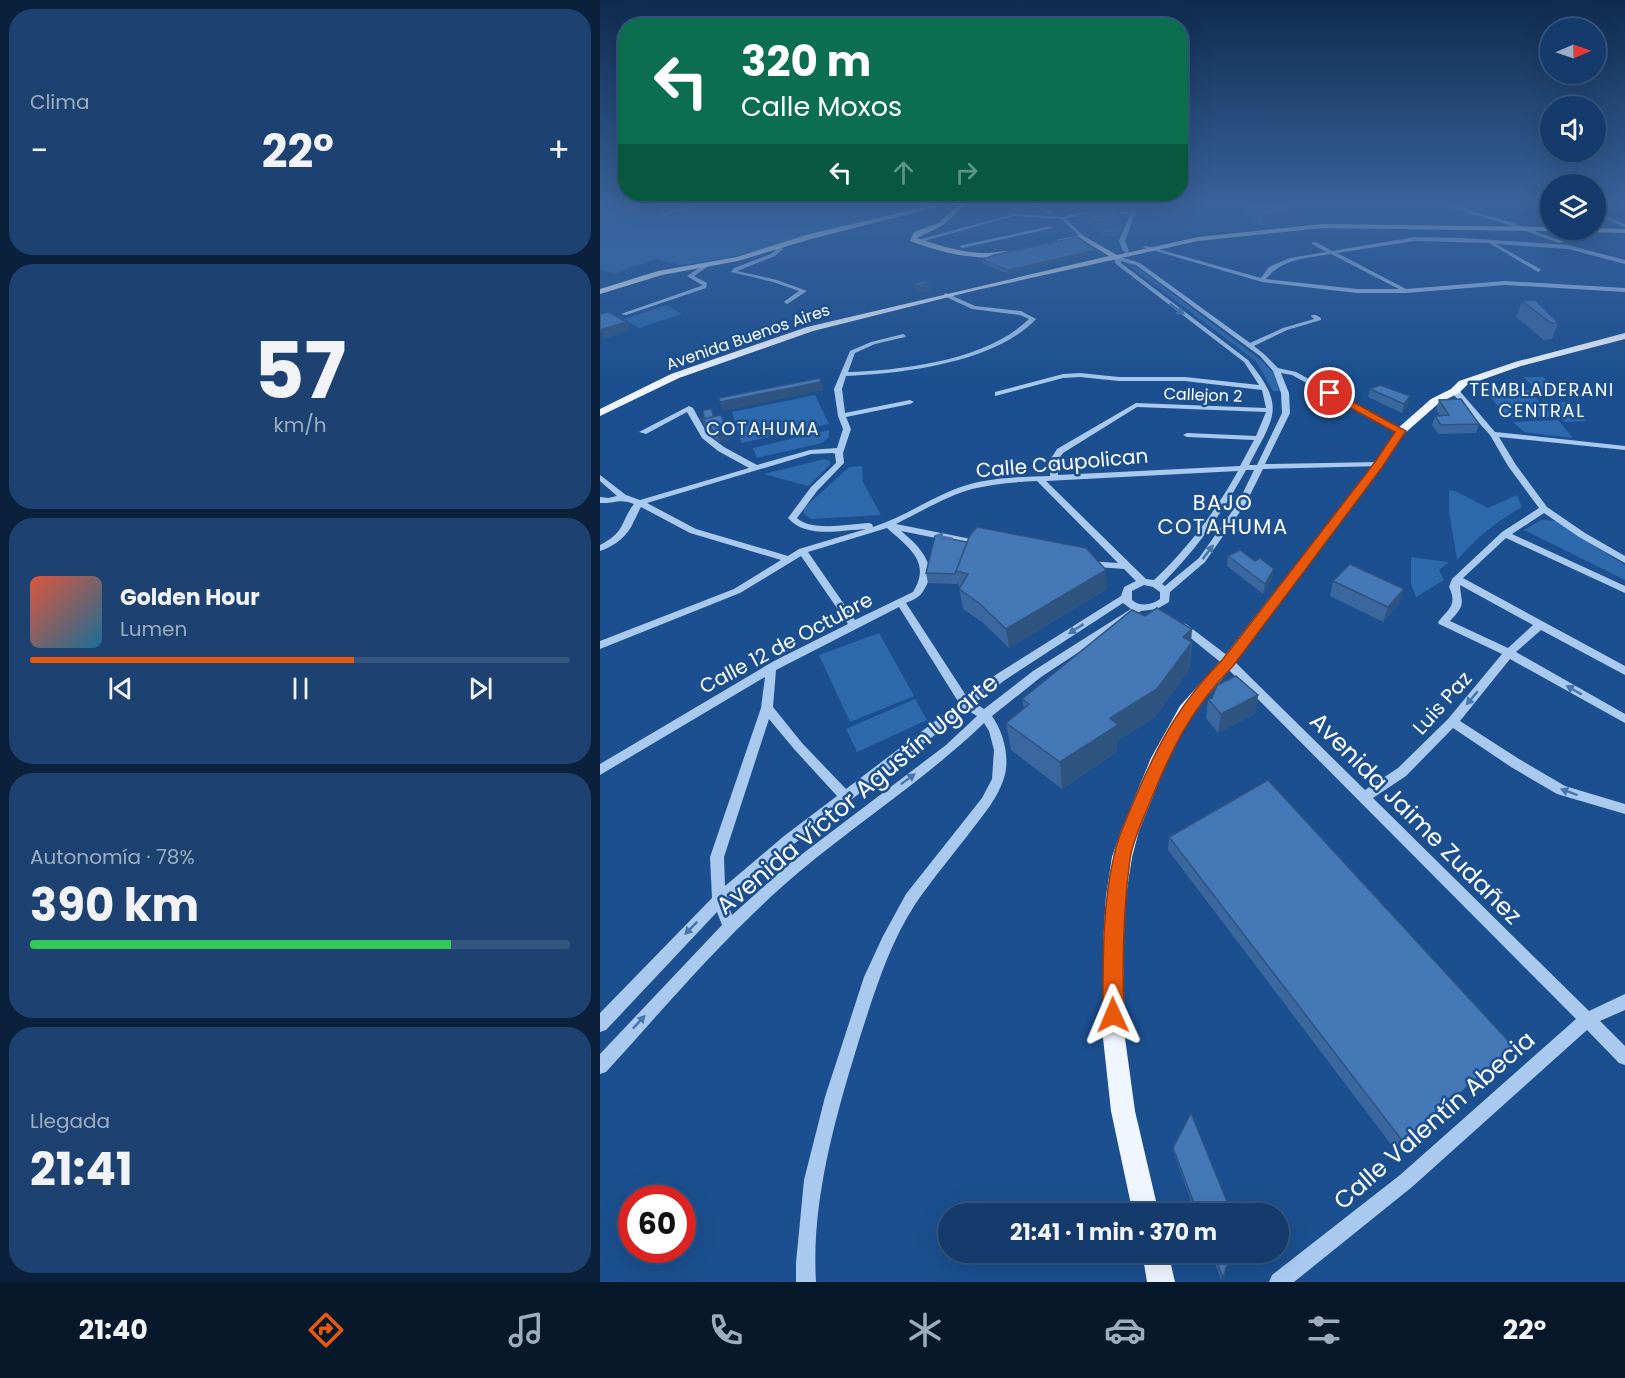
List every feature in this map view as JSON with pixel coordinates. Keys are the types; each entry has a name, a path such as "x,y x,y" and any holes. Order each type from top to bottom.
{"main road":[{"path":"600,292 666,272 710,265"},
{"name":"Avenida Buenos Aires","path":"600,404 697,360 804,326 856,311 1078,265"},
{"name":"Avenida Buenos Aires","path":"600,413 675,376 839,321 1081,265"},
{"path":"1144,1203 1123,1111 1114,1038 1113,944 1116,896 1122,856 1130,831 1160,758 1186,710 1207,683 1228,662 1380,464 1401,431 1435,401 1455,391 1463,382 1478,376 1625,336"},
{"path":"1157,1263 1161,1282"}],"street":[{"path":"747,265 734,272 776,281 804,291 787,302"},
{"path":"1120,265 1234,350 1255,372 1269,401 1270,410 1243,468 1197,541 1160,587"},
{"path":"1040,480 1143,582 1160,587 1202,560 1242,503 1286,413 1285,393 1276,370 1250,345 1139,265"},
{"path":"1207,265 1262,280 1368,292 1505,283 1625,290"},
{"path":"1262,280 1275,265"},
{"path":"1358,265 1406,291"},
{"path":"1529,265 1538,270"},
{"path":"624,314 704,287 705,284 690,276 705,266"},
{"path":"844,374 903,369 949,359 1016,336 1033,319 1021,313 974,308 946,295"},
{"path":"1250,345 1286,329 1319,319 1314,316"},
{"path":"903,336 873,343 852,352 837,395 847,429 839,453 840,463 801,504 792,518 800,526 815,528 888,525 986,545"},
{"path":"1175,369 1185,379"},
{"path":"1276,370 1294,373 1401,431"},
{"path":"998,394 1063,376 1185,379 1263,388"},
{"path":"1455,391 1493,434 1512,466 1544,509 1625,560"},
{"path":"842,416 910,402"},
{"name":"Callejon 2","path":"1054,479 1054,460 1060,451 1136,405 1270,410"},
{"path":"643,432 689,408 705,436 721,449 754,467"},
{"path":"1493,434 1625,448"},
{"path":"1186,435 1258,438"},
{"path":"600,548 610,544 622,534 640,503 724,479 754,467 810,453 834,450 839,453"},
{"name":"Calle Caupolican","path":"600,645 737,591 802,551 888,525 969,487 1012,480 1260,467 1380,464"},
{"path":"600,477 623,497 640,503 693,531 789,559"},
{"path":"600,500 623,497"},
{"path":"1544,509 1505,534 1457,579 1454,587 1459,597 1458,603 1456,609 1443,622 1509,653 1625,719"},
{"name":"Calle 12 de Octubre","path":"600,770 771,668 916,594 923,585 925,572 922,560 913,545 888,525"},
{"path":"1505,534 1625,590"},
{"path":"802,551 854,626"},
{"path":"1075,561 1126,566"},
{"path":"1457,579 1625,671"},
{"name":"Avenida Víctor Agustín Ugarte","path":"600,1024 719,900 789,840 937,729 965,703 1125,597 1127,589 1143,582"},
{"path":"1125,597 1130,604 1139,608 1163,610 1165,600 1160,587"},
{"path":"806,1282 805,1263 813,1180 833,1097 872,977 911,899 986,802 998,779 1000,750 995,730 985,715 965,703 901,603"},
{"name":"Avenida Víctor Agustín Ugarte","path":"600,1066 730,927 794,868 950,748 985,715 1037,674 1139,608"},
{"name":"Avenida Jaime Zudañez","path":"1163,610 1228,662 1625,1058"},
{"name":"Luis Paz","path":"1364,797 1401,772 1452,722 1509,653 1540,625"},
{"path":"730,927 719,900 717,857 767,708 771,668"},
{"path":"767,708 798,746 845,796"},
{"path":"1452,722 1515,764 1561,790 1625,809"},
{"name":"Calle Valentín Abecia","path":"1280,1282 1406,1181 1586,1020 1625,1002"}],"shaded area":[{"path":"600,265 640,265 614,274 600,269"},
{"path":"1128,265 1134,265 1262,361 1273,373 1280,391 1273,391 1256,361"},
{"path":"667,305 682,314 639,328 624,319"},
{"path":"1524,377 1543,377 1562,396 1542,397"},
{"path":"1529,390 1553,417 1507,418 1486,391"},
{"path":"815,395 829,424 741,443 732,412"},
{"path":"1568,402 1586,421 1565,422 1547,403"},
{"path":"1558,420 1573,438 1524,432 1513,422"},
{"path":"829,430 829,437 822,443 757,458 753,448"},
{"path":"825,459 830,461 830,465 808,486 764,474"},
{"path":"862,466 863,482 881,515 811,519 804,514 804,508 849,467"},
{"path":"1449,490 1488,508 1517,495 1522,507 1487,530 1457,560 1449,512"},
{"path":"1541,520 1556,521 1625,565 1625,580 1524,530"},
{"path":"1411,557 1449,562 1439,570 1444,580 1416,597 1411,584"},
{"path":"879,633 914,696 850,722 819,655"},
{"path":"915,699 927,720 857,752 846,729"}],"building":[{"path":"995,265 1031,265 1008,270"},
{"path":"924,281 929,283 914,286 914,284"},
{"path":"1535,300 1558,323 1551,323 1522,301"},
{"path":"609,312 626,322 600,330 600,314"},
{"path":"820,378 821,382 720,402 719,398"},
{"path":"1380,385 1410,396 1404,404 1370,389"},
{"path":"1461,399 1479,424 1441,425 1435,416 1449,415 1439,400"},
{"path":"712,409 713,417 704,419 703,410"},
{"path":"721,415 727,431 717,434 702,419"},
{"path":"977,527 1086,548 1106,570 1006,629 979,603 959,589 968,574 956,571 970,535"},
{"path":"935,536 967,542 955,574 926,573"},
{"path":"1240,550 1255,561 1260,558 1274,569 1265,584 1228,556"},
{"path":"1350,564 1404,589 1388,607 1333,581"},
{"path":"1157,608 1192,629 1183,637 1192,642 1157,689 1110,718 1118,725 1060,762 1006,723 1029,704 1022,699 1132,610 1145,616"},
{"path":"1236,676 1258,695 1221,714 1208,699 1212,698 1217,685"},
{"path":"1268,780 1513,1046 1404,1143 1169,837"},
{"path":"1191,1113 1228,1203 1194,1203 1173,1148"},
{"path":"1217,1263 1228,1263 1223,1278"}],"district":[{"name":"TEMBLADERANI CENTRAL","path":"1542,399"},
{"name":"COTAHUMA","path":"763,428"},
{"name":"BAJO COTAHUMA","path":"1223,514"}],"route":[{"path":"1113,1015 1113,944 1116,896 1122,856 1146,789 1160,758 1186,710 1207,683 1228,662 1380,464 1401,431 1330,393"}]}
